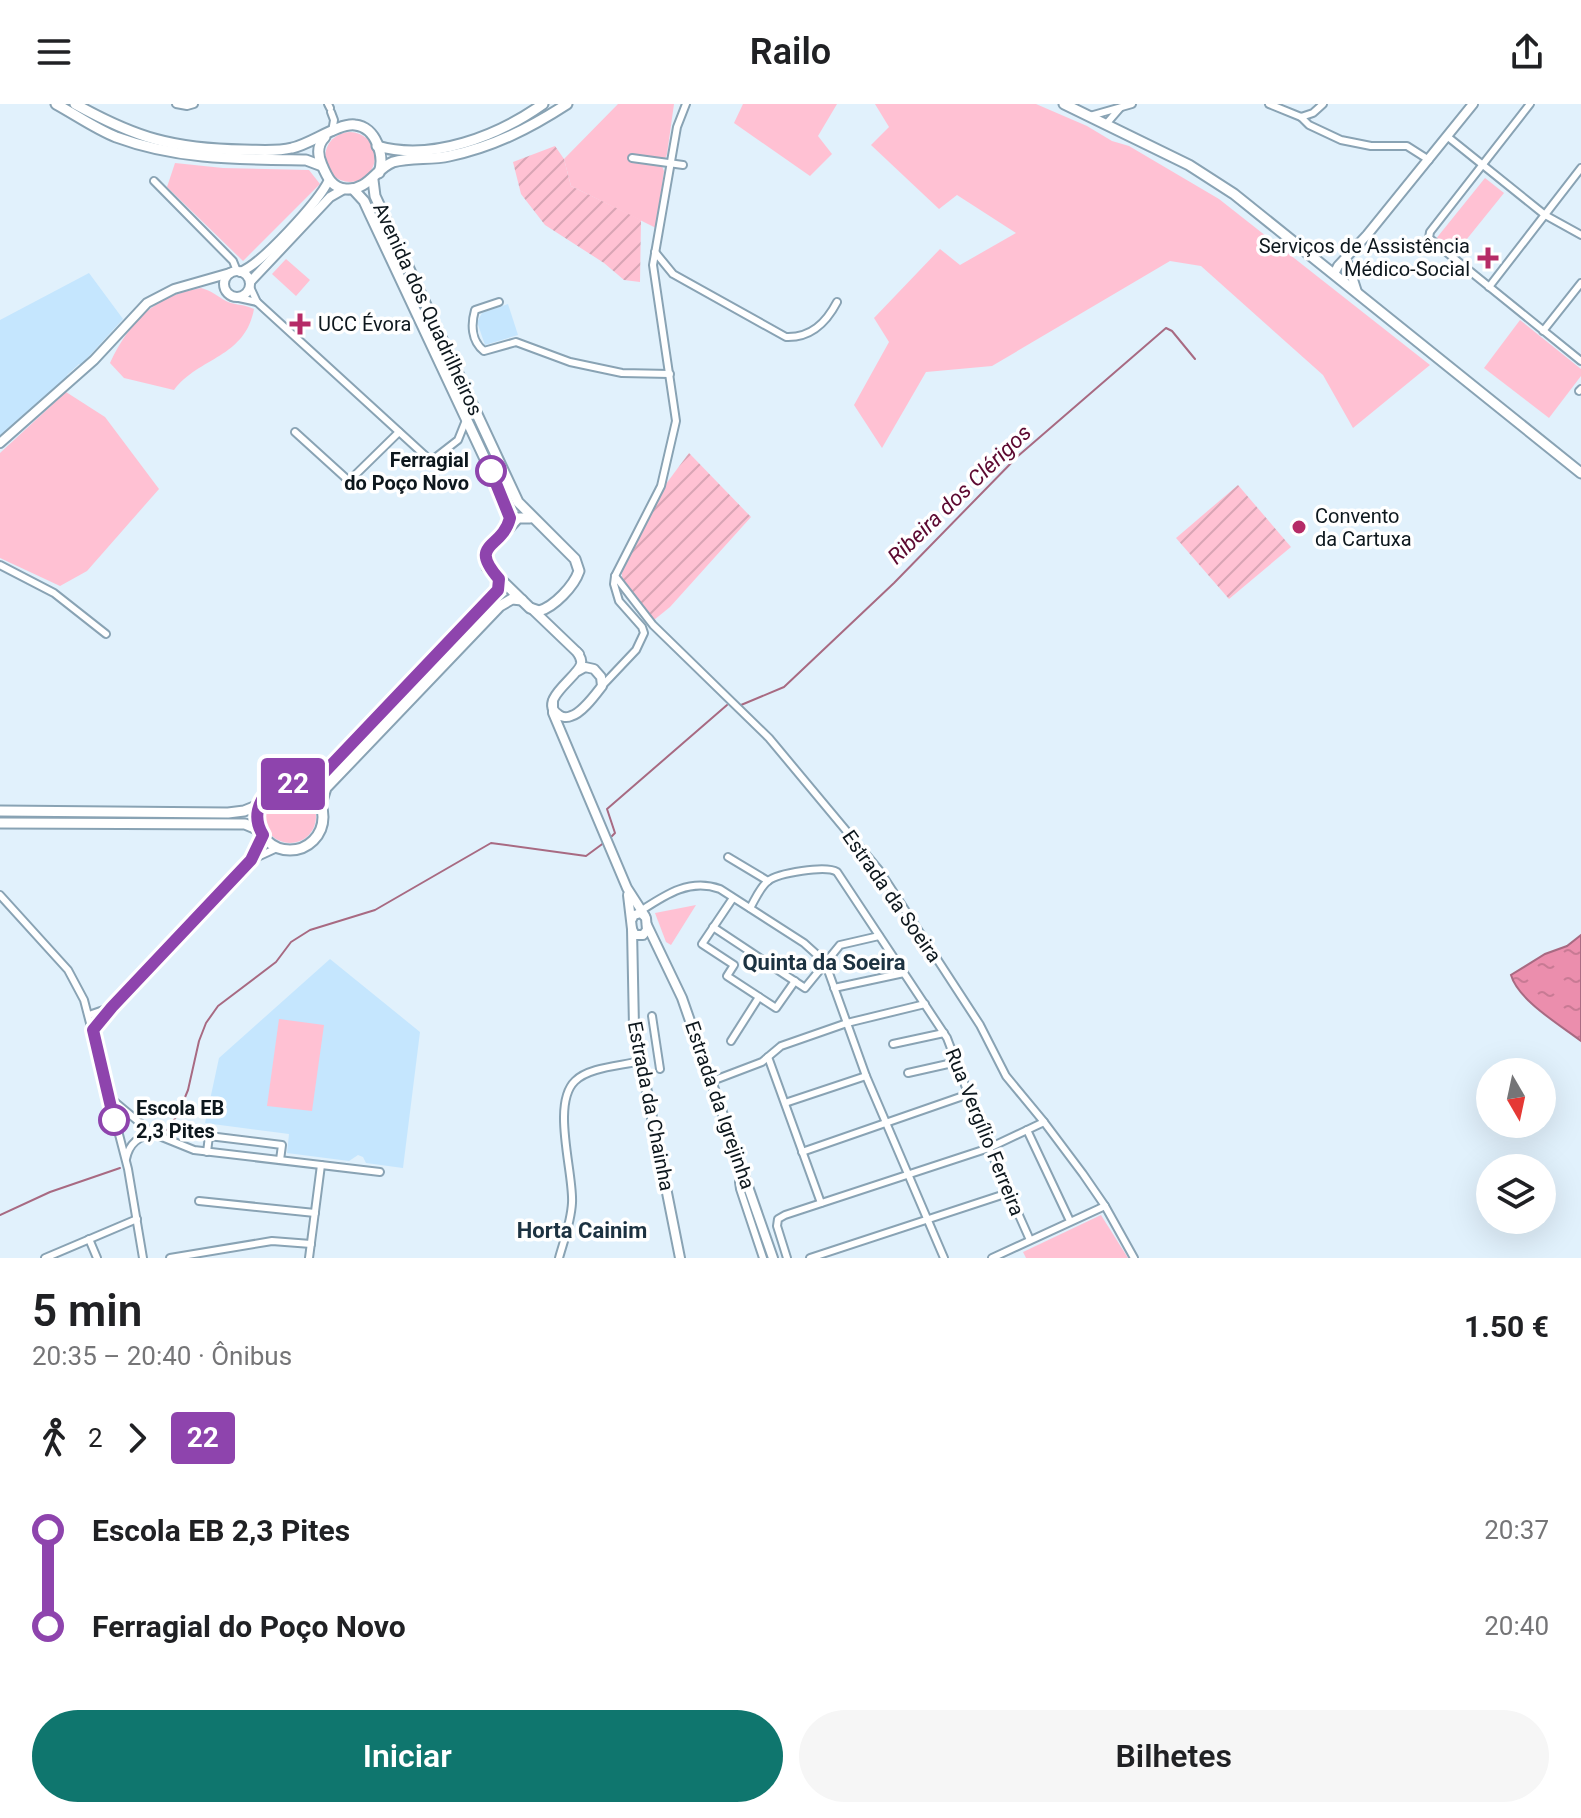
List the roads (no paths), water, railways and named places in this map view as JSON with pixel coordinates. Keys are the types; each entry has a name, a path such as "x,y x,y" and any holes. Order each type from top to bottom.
{"main road":[{"path":"56,104 113,136 162,152 204,158 306,160 322,166"},
{"path":"75,104 117,127 164,143 205,149 279,151 356,124 371,134 382,155 376,176"},
{"path":"377,146 414,150 459,143 505,127 543,104"},
{"path":"330,133 318,149 322,166 329,180 348,189 396,162 449,156 494,144 518,134 564,104"},
{"path":"1064,104 1189,165 1234,194 1580,471"},
{"name":"Avenida dos Quadrilheiros","path":"376,176 375,196 518,502 533,520"},
{"name":"Avenida dos Quadrilheiros","path":"348,189 364,201 509,510 507,529"},
{"path":"303,786 329,769 496,593 500,582 492,571 486,553 522,516 533,520 575,559 579,568 576,579 552,604 541,611 512,599 498,608 326,788 321,804"},
{"path":"492,571 527,605"},
{"path":"0,823 245,824 277,848 290,851 314,841 324,817 321,804 314,793 303,786 277,786 266,794 259,805 257,817 261,833"},
{"path":"0,811 228,813 259,805"}],"street":[{"path":"176,104 194,104"},
{"path":"564,736 565,725 636,650 644,633 619,601 615,593 615,576 661,486 672,449 676,421 653,265 669,163 686,104"},
{"path":"1090,116 1132,104"},
{"path":"1269,104 1301,117 1309,125 1341,140 1371,146 1407,146 1429,160"},
{"path":"1301,117 1313,113 1323,104"},
{"path":"1334,274 1344,270 1365,237 1473,104"},
{"path":"1530,104 1430,232 1429,238 1581,361"},
{"path":"330,108 334,120 330,133"},
{"path":"1107,123 1120,108"},
{"path":"1448,137 1545,215 1581,235"},
{"path":"632,158 683,165"},
{"path":"1489,287 1581,168"},
{"path":"226,291 224,281 261,260 321,194 329,180"},
{"path":"154,181 233,261 236,272"},
{"path":"239,298 330,197 348,189"},
{"path":"655,252 673,274 786,337 798,337 813,331 828,318 837,302"},
{"path":"1318,261 1347,261"},
{"path":"1347,261 1357,293"},
{"path":"0,443 94,360 147,303 174,289 236,272 248,277 257,302 431,461 458,440 466,419"},
{"path":"656,289 659,282 673,274"},
{"path":"200,281 229,295 257,302"},
{"path":"1543,331 1581,283"},
{"path":"499,302 475,310 471,324 478,347 484,351 516,342 570,362 622,373 670,374"},
{"path":"295,432 349,481 399,432"},
{"path":"458,440 477,442"},
{"path":"0,565 54,593 106,634"},
{"name":"Estrada da Soeira","path":"615,576 653,625 769,738 879,870 980,1025 1006,1076 1105,1206 1134,1258"},
{"path":"552,604 547,619 552,628"},
{"path":"527,605 596,670 602,681 598,690"},
{"path":"577,652 581,663 557,693 553,713 639,919 635,935 642,936 661,954"},
{"path":"576,672 585,667 608,675 617,670"},
{"path":"553,701 554,711 560,716 576,714"},
{"path":"251,860 261,833"},
{"path":"93,1030 251,860 277,848"},
{"path":"728,857 768,881 750,908"},
{"name":"Rua Vergílio Ferreira","path":"768,881 783,875 831,868 837,872 944,1033 989,1148 1030,1240"},
{"path":"639,919 693,884 707,884 804,943 825,962 866,1076 944,1258"},
{"path":"0,895 68,970 89,1015 126,1161 143,1258"},
{"path":"733,898 702,944 734,965 727,976 776,1008 795,981"},
{"name":"Estrada da Chainha","path":"639,919 634,953 633,1006 640,1061 680,1258"},
{"name":"Estrada da Igrejinha","path":"639,919 661,954 682,998 773,1258"},
{"path":"713,927 805,988 840,945 879,936"},
{"path":"634,953 642,936"},
{"path":"834,988 904,973"},
{"path":"731,1041 759,997"},
{"path":"712,1081 754,1066 781,1046 847,1023 925,1004"},
{"path":"89,1015 112,1007"},
{"path":"652,1016 660,1069"},
{"path":"893,1044 944,1033"},
{"path":"638,1047 655,1044"},
{"path":"768,1057 821,1203"},
{"path":"559,1258 573,1200 565,1144 568,1091 575,1081 587,1073 640,1061"},
{"path":"908,1073 957,1062"},
{"path":"785,1103 866,1076"},
{"path":"802,1152 969,1094"},
{"path":"109,1097 135,1121 178,1145 207,1152 380,1172"},
{"path":"787,1258 777,1226 778,1219 989,1148 1044,1122"},
{"path":"1027,1130 1070,1221"},
{"path":"126,1161 128,1151 137,1140 148,1135 157,1136"},
{"path":"207,1152 209,1136 282,1145 280,1160"},
{"path":"309,1258 321,1165"},
{"path":"744,1172 739,1182 740,1189 763,1258"},
{"path":"810,1258 1008,1193"},
{"path":"199,1201 315,1213"},
{"path":"995,1257 1105,1206"},
{"path":"45,1258 137,1219"},
{"path":"89,1239 97,1258"},
{"path":"172,1258 272,1241 311,1244"},
{"path":"1011,1249 1015,1258"}],"water":[{"path":"1581,935 1581,1041 1531,1003 1511,975 1545,954 1567,946"}],"waterway":[{"name":"Ribeira dos Clérigos","path":"741,705 784,687 894,583 1018,456 1166,328 1195,359"},
{"name":"Ribeira dos Clérigos","path":"610,838 615,833 607,809 727,705"},
{"name":"Ribeira dos Clérigos","path":"167,1130 188,1090 206,1023 218,1006 276,962 291,942 310,930 375,910 491,843 586,856 605,842"},
{"name":"Ribeira dos Clérigos","path":"0,1215 50,1192 120,1168"}],"place":[{"name":"Serviços de Assistência Médico-Social","path":"1488,258"},
{"name":"UCC Évora","path":"300,324"},
{"name":"Ferragial do Poço Novo","path":"491,471"},
{"name":"Convento da Cartuxa","path":"1299,527"},
{"name":"Escola EB 2,3 Pites","path":"114,1120"}],"district":[{"name":"Quinta da Soeira","path":"824,962"},
{"name":"Horta Cainim","path":"582,1230"}]}
